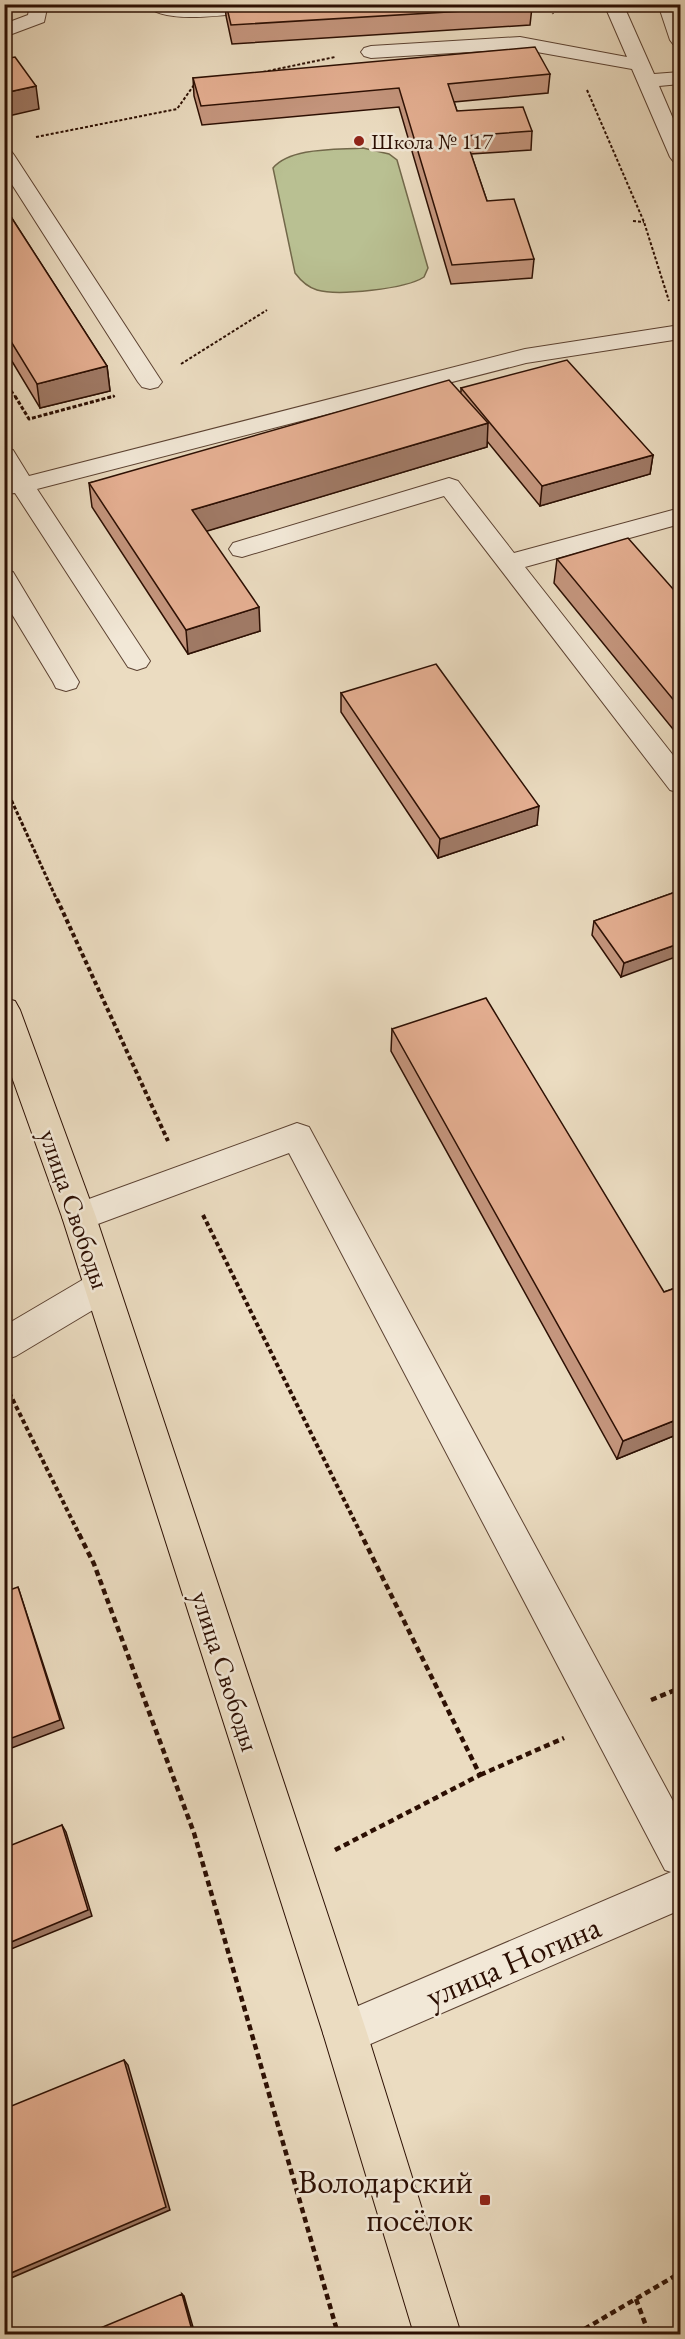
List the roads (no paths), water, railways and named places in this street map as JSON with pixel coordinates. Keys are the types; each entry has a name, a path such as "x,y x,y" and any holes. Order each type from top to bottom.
{"main road":[{"name":"улица Свободы","path":"4,1010 102,1287 345,2033 438,2334"}],"street":[{"path":"4,31 37,18 39,4"},
{"path":"154,4 166,10 181,12 270,4"},
{"path":"613,4 681,157"},
{"path":"667,4 681,40"},
{"path":"371,52 520,43 570,52 643,73 681,78"},
{"path":"4,155 150,382"},
{"path":"13,486 505,361 680,332"},
{"path":"4,455 13,486 137,661"},
{"path":"242,549 449,486 681,783"},
{"path":"508,563 681,516"},
{"path":"4,578 66,682"},
{"path":"79,1217 297,1136 681,1855"},
{"path":"4,1345 102,1287"},
{"name":"улица Ногина","path":"345,2033 681,1889"}],"place":[{"name":"Школа № 117","path":"359,141"},
{"name":"Володарский посёлок","path":"485,2200"}]}
